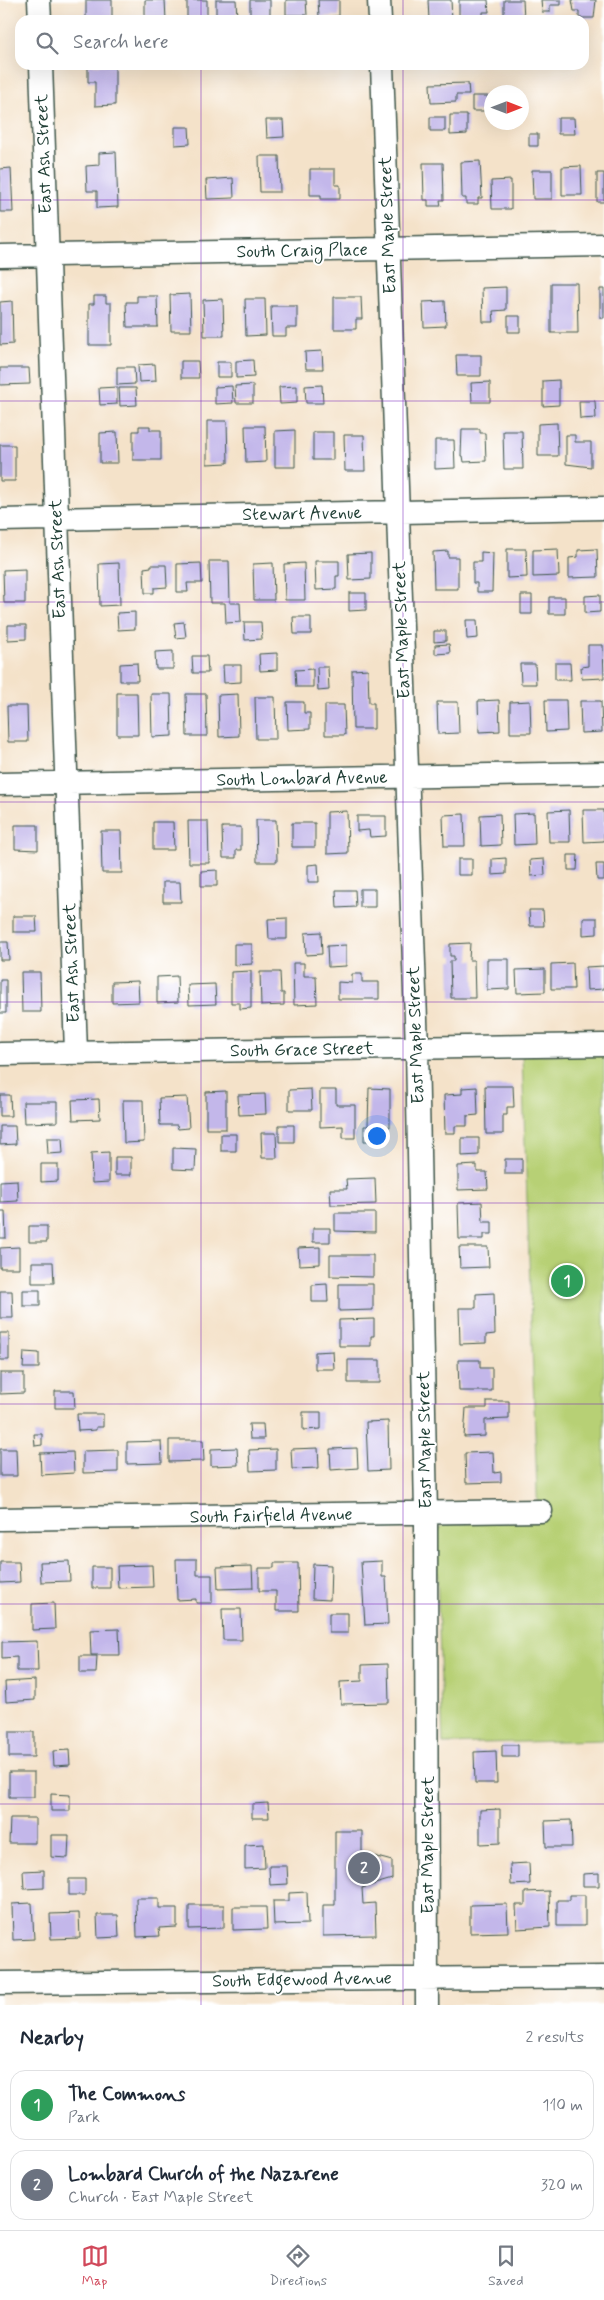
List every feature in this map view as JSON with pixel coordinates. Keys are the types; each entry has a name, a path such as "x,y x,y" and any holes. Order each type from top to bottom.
{"street":[{"path":"39,0 40,15"},
{"path":"379,0 380,15"},
{"name":"East Ash Street","path":"41,70 76,1052"},
{"name":"East Maple Street","path":"382,70 417,1048 426,1514 427,2005"},
{"name":"South Craig Place","path":"0,256 604,245"},
{"name":"Stewart Avenue","path":"0,520 604,508"},
{"name":"South Lombard Avenue","path":"0,784 604,773"},
{"name":"South Grace Street","path":"0,1054 604,1044"},
{"name":"South Fairfield Avenue","path":"0,1519 541,1511"},
{"name":"South Edgewood Avenue","path":"0,1983 604,1977"}],"green space":[{"path":"604,1053 604,1740 443,1744 437,1532 444,1524 538,1521 522,1055"}],"building":[{"path":"86,0 112,0 112,15 86,15"},
{"path":"145,0 165,0 166,15 145,15"},
{"path":"187,0 207,0 207,15 187,15"},
{"path":"216,0 236,0 237,15 216,15"},
{"path":"250,0 270,0 270,15 250,15"},
{"path":"286,0 306,0 307,15 286,15"},
{"path":"318,0 339,0 339,15 319,15"},
{"path":"428,0 451,0 452,15 429,15"},
{"path":"459,0 488,0 489,12 483,12 483,15 459,15"},
{"path":"504,0 523,0 524,15 504,15"},
{"path":"541,0 561,0 561,5 550,5 550,12 542,12"},
{"path":"572,0 596,0 594,18 589,18 589,15 579,15 579,11 574,11"},
{"path":"88,70 115,70 115,105 95,106 95,82 88,82"},
{"path":"468,83 469,95 456,95 456,102 431,103 430,84"},
{"path":"472,96 484,96 484,111 472,111"},
{"path":"450,115 467,115 467,134 450,135"},
{"path":"430,117 445,117 445,131 430,131"},
{"path":"558,118 574,118 575,134 558,134"},
{"path":"266,120 283,120 284,137 267,138"},
{"path":"175,127 189,127 190,144 175,145"},
{"path":"529,134 538,134 538,146 529,146"},
{"path":"116,152 118,207 97,208 97,191 87,191 86,166 99,165 99,153"},
{"path":"259,156 279,156 280,192 260,192"},
{"path":"480,161 482,198 478,198 478,204 466,204 466,198 462,198 461,162"},
{"path":"423,163 443,163 444,200 440,200 441,206 428,206 428,200 424,200"},
{"path":"581,166 582,195 562,195 562,167"},
{"path":"11,168 13,212 0,212 0,169"},
{"path":"310,169 335,169 335,185 340,185 340,199 321,199 321,195 310,195"},
{"path":"532,170 552,170 552,199 533,199"},
{"path":"597,173 604,173 604,202 597,202"},
{"path":"233,178 234,198 207,199 206,180"},
{"path":"511,180 511,209 492,209 491,181"},
{"path":"551,283 577,283 578,333 551,333"},
{"path":"506,287 506,310 493,311 494,322 483,322 482,288"},
{"path":"600,289 604,289 604,318 600,318"},
{"path":"190,294 191,331 171,331 170,295"},
{"path":"94,296 106,296 106,303 111,303 111,345 89,345 89,304 94,304"},
{"path":"137,296 157,296 158,327 127,327 126,302 137,302"},
{"path":"334,297 361,297 362,319 356,319 356,329 334,329"},
{"path":"223,299 224,336 204,336 203,300"},
{"path":"245,299 265,299 266,335 246,336"},
{"path":"12,301 13,344 0,345 0,302"},
{"path":"445,301 446,326 424,327 423,302"},
{"path":"271,306 297,306 297,328 286,328 286,336 272,336"},
{"path":"508,316 520,316 520,332 508,332"},
{"path":"322,351 323,369 306,369 305,352"},
{"path":"456,355 481,355 481,376 457,376"},
{"path":"253,360 254,377 236,378 236,361"},
{"path":"181,361 198,361 199,378 181,378"},
{"path":"217,362 231,362 231,377 217,377"},
{"path":"155,364 156,381 139,382 138,365"},
{"path":"117,367 134,367 135,384 117,385"},
{"path":"0,368 29,368 30,384 0,385"},
{"path":"559,380 559,405 543,406 543,381"},
{"path":"490,382 490,402 472,402 471,383"},
{"path":"253,385 253,403 236,403 235,386"},
{"path":"322,385 323,403 306,403 305,386"},
{"path":"232,386 233,403 215,404 215,387"},
{"path":"297,386 297,403 280,404 279,387"},
{"path":"117,387 117,404 100,405 99,388"},
{"path":"119,388 136,388 137,405 120,406"},
{"path":"579,401 595,401 596,418 580,419"},
{"path":"207,421 227,421 228,463 207,464"},
{"path":"557,423 558,456 538,456 538,424"},
{"path":"139,426 150,426 150,430 161,430 161,460 133,460 133,431 139,431"},
{"path":"245,426 265,426 266,462 246,463"},
{"path":"462,429 480,429 480,433 485,433 486,461 464,462 463,456 461,456"},
{"path":"295,430 295,467 275,467 275,431"},
{"path":"503,431 522,431 523,469 504,469"},
{"path":"117,432 118,463 100,463 100,433"},
{"path":"313,432 333,432 333,460 313,460"},
{"path":"344,435 364,435 365,471 345,471"},
{"path":"566,435 575,435 575,442 591,442 591,467 566,464"},
{"path":"435,440 454,440 455,468 435,469"},
{"path":"0,445 15,445 15,481 0,481"},
{"path":"507,549 526,549 527,577 507,578"},
{"path":"558,549 559,576 533,577 533,550"},
{"path":"597,549 598,577 569,578 569,558 578,557 578,550"},
{"path":"448,551 448,557 458,557 458,589 434,589 433,552"},
{"path":"481,552 493,553 492,592 477,592 477,583 473,583 473,562 481,562"},
{"path":"371,553 371,579 349,580 348,554"},
{"path":"209,561 229,561 230,603 240,603 241,622 226,623 225,603 210,603"},
{"path":"315,561 339,561 339,576 336,576 336,589 316,590"},
{"path":"119,563 120,605 100,606 99,564"},
{"path":"201,563 202,583 187,583 188,592 177,592 177,564"},
{"path":"273,563 274,600 254,600 253,564"},
{"path":"304,563 305,600 285,600 284,564"},
{"path":"151,565 166,565 167,587 154,588 154,593 145,593 144,568 151,567"},
{"path":"25,569 25,603 4,603 3,570"},
{"path":"349,593 366,593 366,610 349,611"},
{"path":"521,595 532,595 532,614 521,614"},
{"path":"600,595 600,612 585,613 585,596"},
{"path":"549,597 565,597 565,614 549,614"},
{"path":"135,612 135,629 118,630 117,613"},
{"path":"293,617 311,617 311,634 294,634"},
{"path":"466,620 477,620 478,638 467,639"},
{"path":"184,622 186,637 176,638 174,623"},
{"path":"244,622 261,622 262,639 245,640"},
{"path":"8,625 26,625 26,639 8,640"},
{"path":"434,631 446,631 446,641 434,642"},
{"path":"449,644 450,653 435,654 435,645"},
{"path":"588,645 603,645 604,678 582,679 581,667 588,666"},
{"path":"173,651 173,669 156,669 155,652"},
{"path":"277,653 277,670 260,671 259,654"},
{"path":"192,656 207,656 208,673 193,673"},
{"path":"137,663 138,681 120,681 120,664"},
{"path":"555,663 570,663 571,680 555,680"},
{"path":"520,664 535,664 536,684 521,684"},
{"path":"223,665 241,665 241,682 224,683"},
{"path":"317,667 328,667 329,690 318,691"},
{"path":"313,669 313,687 296,687 295,670"},
{"path":"368,669 369,703 374,703 374,729 353,729 352,670"},
{"path":"117,693 137,693 138,735 117,735"},
{"path":"151,694 171,694 172,736 152,737"},
{"path":"186,694 206,694 207,736 187,736"},
{"path":"238,694 239,736 219,737 218,695"},
{"path":"255,697 275,697 276,739 256,739"},
{"path":"499,700 500,731 479,732 478,701"},
{"path":"545,700 566,700 567,731 546,732"},
{"path":"530,701 531,733 510,733 510,702"},
{"path":"580,701 601,701 602,732 581,733"},
{"path":"287,702 304,702 304,713 310,713 310,729 288,730"},
{"path":"437,702 458,702 459,733 438,734"},
{"path":"325,705 344,705 345,735 325,735"},
{"path":"7,706 27,706 28,742 8,742"},
{"path":"569,810 570,842 549,842 548,811"},
{"path":"583,810 604,810 604,841 584,842"},
{"path":"347,811 348,853 327,854 327,812"},
{"path":"534,813 535,844 514,845 513,814"},
{"path":"464,814 465,846 444,846 443,815"},
{"path":"500,814 501,845 481,846 480,815"},
{"path":"357,816 386,816 386,836 370,837 369,830 357,831"},
{"path":"256,820 276,820 277,862 257,862"},
{"path":"188,821 208,821 209,863 189,863"},
{"path":"153,822 173,822 174,850 153,850"},
{"path":"292,823 315,823 315,847 292,847"},
{"path":"15,825 38,825 38,850 15,849"},
{"path":"222,827 241,827 241,850 236,850 236,858 223,858"},
{"path":"101,831 121,831 122,873 102,873"},
{"path":"568,855 578,855 577,870 568,870"},
{"path":"506,858 506,874 492,875 492,859"},
{"path":"458,859 472,859 472,875 458,875"},
{"path":"544,859 545,875 531,876 530,860"},
{"path":"318,864 319,882 308,882 308,865"},
{"path":"596,864 604,864 604,880 597,880"},
{"path":"217,870 217,886 201,886 201,871"},
{"path":"163,882 180,882 181,902 163,902"},
{"path":"360,889 375,889 375,907 360,907"},
{"path":"336,890 355,890 356,907 337,908"},
{"path":"529,910 543,910 544,926 530,926"},
{"path":"13,916 36,916 37,932 13,932"},
{"path":"287,918 287,939 269,939 268,919"},
{"path":"583,918 597,918 597,934 583,935"},
{"path":"321,932 322,954 306,955 305,933"},
{"path":"0,942 8,942 9,960 0,960"},
{"path":"470,943 469,960 474,960 475,998 451,998 450,961 454,961 454,956 450,956 450,944"},
{"path":"234,944 252,944 252,964 234,965"},
{"path":"346,945 346,966 328,967 327,946"},
{"path":"487,959 509,959 509,989 487,990"},
{"path":"293,963 304,963 304,976 316,976 317,1004 294,1005"},
{"path":"573,963 574,989 551,989 551,964"},
{"path":"604,966 604,989 587,990 586,967"},
{"path":"545,969 545,992 517,993 516,970"},
{"path":"251,971 251,1008 240,1009 240,1003 231,1003 231,972"},
{"path":"21,972 40,972 41,1012 22,1012"},
{"path":"260,972 280,972 281,993 284,993 284,1005 261,1006"},
{"path":"352,974 362,974 362,982 379,982 379,999 338,999 338,982 352,983"},
{"path":"177,976 178,1002 157,1003 157,977"},
{"path":"0,980 6,980 6,1013 0,1013"},
{"path":"138,981 139,1002 112,1003 112,982"},
{"path":"215,984 216,1004 189,1005 188,985"},
{"path":"485,1086 513,1086 514,1107 507,1107 507,1115 503,1115 503,1134 486,1134"},
{"path":"477,1087 478,1115 467,1116 467,1126 455,1126 455,1133 445,1133 444,1095 462,1094 462,1088"},
{"path":"369,1088 390,1089 390,1127 381,1127 381,1141 364,1141 364,1126 368,1126"},
{"path":"311,1089 312,1110 289,1110 289,1090"},
{"path":"320,1090 336,1090 336,1105 355,1105 355,1138 343,1138 343,1126 320,1127"},
{"path":"226,1091 226,1129 206,1129 206,1092"},
{"path":"265,1094 266,1114 239,1115 238,1095"},
{"path":"0,1095 10,1095 11,1116 0,1116"},
{"path":"187,1097 189,1128 178,1129 177,1125 160,1125 159,1098"},
{"path":"99,1099 100,1119 73,1120 72,1100"},
{"path":"123,1100 143,1100 144,1142 124,1143"},
{"path":"23,1102 57,1102 57,1122 24,1123"},
{"path":"279,1125 294,1125 294,1142 279,1142"},
{"path":"0,1126 15,1126 16,1144 0,1145"},
{"path":"261,1133 276,1133 277,1158 262,1158"},
{"path":"221,1134 236,1134 236,1151 221,1151"},
{"path":"47,1138 62,1138 63,1153 48,1154"},
{"path":"462,1138 479,1138 479,1155 462,1156"},
{"path":"173,1148 196,1149 195,1170 173,1169"},
{"path":"109,1152 109,1182 92,1183 91,1153"},
{"path":"115,1157 131,1157 131,1175 115,1175"},
{"path":"505,1159 522,1159 522,1174 505,1174"},
{"path":"41,1164 58,1164 58,1181 41,1182"},
{"path":"477,1165 477,1172 487,1172 488,1189 458,1190 458,1166"},
{"path":"375,1178 376,1204 331,1205 330,1189 347,1189 346,1179"},
{"path":"17,1180 18,1201 0,1202 0,1181"},
{"path":"482,1202 483,1222 492,1222 492,1234 484,1234 484,1239 459,1239 458,1203"},
{"path":"0,1211 5,1211 6,1238 0,1238"},
{"path":"335,1213 375,1213 375,1232 335,1231"},
{"path":"29,1226 47,1226 47,1242 29,1242"},
{"path":"313,1228 330,1228 330,1242 313,1242"},
{"path":"19,1247 19,1268 0,1268 0,1248"},
{"path":"320,1247 320,1264 299,1265 298,1248"},
{"path":"459,1247 488,1247 489,1267 460,1268"},
{"path":"330,1255 373,1255 373,1277 330,1276"},
{"path":"32,1262 53,1262 54,1283 32,1283"},
{"path":"327,1284 328,1302 312,1302 312,1285"},
{"path":"339,1284 373,1284 373,1310 339,1311"},
{"path":"23,1290 40,1290 40,1306 23,1306"},
{"path":"0,1291 12,1291 13,1318 0,1318"},
{"path":"494,1293 495,1334 486,1335 486,1343 460,1344 459,1308 476,1308 476,1294"},
{"path":"374,1319 374,1336 371,1336 371,1346 339,1346 339,1320"},
{"path":"0,1333 9,1333 9,1360 0,1360"},
{"path":"333,1351 334,1369 315,1369 315,1352"},
{"path":"24,1352 39,1353 39,1368 23,1368"},
{"path":"348,1360 380,1360 380,1383 348,1383"},
{"path":"458,1360 480,1360 480,1368 492,1368 492,1391 459,1391"},
{"path":"0,1373 24,1373 24,1393 0,1394"},
{"path":"55,1391 74,1391 75,1408 55,1408"},
{"path":"487,1401 509,1401 509,1419 485,1420 485,1436 464,1437 466,1408 487,1408"},
{"path":"303,1412 321,1412 321,1429 303,1430"},
{"path":"77,1414 103,1414 103,1427 96,1427 96,1430 78,1431"},
{"path":"388,1421 389,1470 368,1471 366,1422"},
{"path":"249,1424 263,1424 264,1439 250,1439"},
{"path":"34,1434 42,1434 42,1445 35,1446"},
{"path":"169,1440 203,1440 204,1461 169,1462"},
{"path":"161,1441 162,1463 127,1464 127,1442"},
{"path":"237,1448 238,1465 211,1466 211,1449"},
{"path":"318,1448 319,1468 292,1469 291,1449"},
{"path":"357,1448 358,1468 331,1470 330,1449"},
{"path":"0,1449 16,1449 17,1476 0,1476"},
{"path":"276,1449 276,1470 250,1471 249,1450"},
{"path":"118,1450 118,1472 83,1473 83,1451"},
{"path":"73,1452 74,1473 41,1475 40,1453"},
{"path":"493,1452 494,1473 501,1472 501,1482 466,1483 465,1453"},
{"path":"176,1559 197,1559 197,1575 212,1575 212,1603 196,1603 196,1599 177,1600"},
{"path":"69,1561 70,1581 41,1582 40,1562"},
{"path":"382,1561 382,1577 386,1577 388,1624 365,1625 361,1562"},
{"path":"0,1562 19,1562 20,1582 0,1583"},
{"path":"274,1563 298,1563 299,1611 276,1611 276,1591 259,1591 259,1568 274,1568"},
{"path":"313,1564 331,1565 330,1600 312,1599"},
{"path":"152,1565 153,1587 118,1588 117,1566"},
{"path":"252,1566 253,1588 218,1589 217,1567"},
{"path":"92,1567 110,1567 110,1588 92,1588"},
{"path":"54,1603 55,1629 32,1630 32,1604"},
{"path":"222,1609 241,1609 242,1640 223,1640"},
{"path":"329,1613 348,1613 348,1633 329,1633"},
{"path":"119,1629 120,1655 91,1655 90,1630"},
{"path":"37,1641 38,1671 17,1671 17,1657 2,1658 2,1642"},
{"path":"80,1656 97,1656 96,1673 80,1673"},
{"path":"388,1664 389,1703 341,1704 340,1682 362,1681 362,1665"},
{"path":"35,1680 35,1700 6,1702 5,1682"},
{"path":"9,1732 34,1732 34,1757 9,1757"},
{"path":"502,1745 518,1745 518,1757 502,1757"},
{"path":"69,1750 70,1765 54,1766 53,1751"},
{"path":"496,1751 497,1783 475,1783 474,1752"},
{"path":"9,1772 34,1772 34,1797 9,1797"},
{"path":"51,1794 70,1795 70,1811 51,1811"},
{"path":"268,1803 269,1818 252,1818 252,1804"},
{"path":"500,1809 500,1843 480,1844 480,1810"},
{"path":"10,1818 35,1818 35,1843 9,1843"},
{"path":"571,1820 572,1847 546,1847 545,1821"},
{"path":"335,1831 362,1831 362,1853 392,1861 392,1879 362,1888 363,1904 375,1903 376,1935 323,1936 323,1905 335,1905"},
{"path":"51,1835 69,1835 68,1858 51,1857"},
{"path":"264,1844 265,1868 245,1869 245,1845"},
{"path":"529,1863 530,1884 511,1885 510,1864"},
{"path":"269,1866 287,1866 288,1884 270,1885"},
{"path":"44,1870 44,1888 24,1889 23,1871"},
{"path":"599,1873 599,1886 583,1886 583,1874"},
{"path":"69,1879 85,1879 85,1895 69,1895"},
{"path":"549,1891 550,1927 517,1929 516,1905 525,1905 525,1892"},
{"path":"307,1892 308,1924 274,1925 273,1901 289,1901 289,1893"},
{"path":"570,1895 585,1895 585,1926 557,1926 557,1900 570,1900"},
{"path":"136,1898 159,1898 159,1908 177,1908 177,1927 159,1928 160,1936 137,1937"},
{"path":"32,1903 34,1939 13,1940 12,1904"},
{"path":"507,1904 508,1932 470,1933 470,1905"},
{"path":"189,1905 224,1905 224,1928 189,1929"},
{"path":"233,1907 266,1907 267,1929 233,1930"},
{"path":"79,1913 80,1938 51,1939 50,1914"},
{"path":"97,1915 118,1915 119,1937 98,1938"}],"place":[{"name":"The Commons","path":"567,1281"},
{"name":"Lombard Church of the Nazarene","path":"364,1868"}]}
